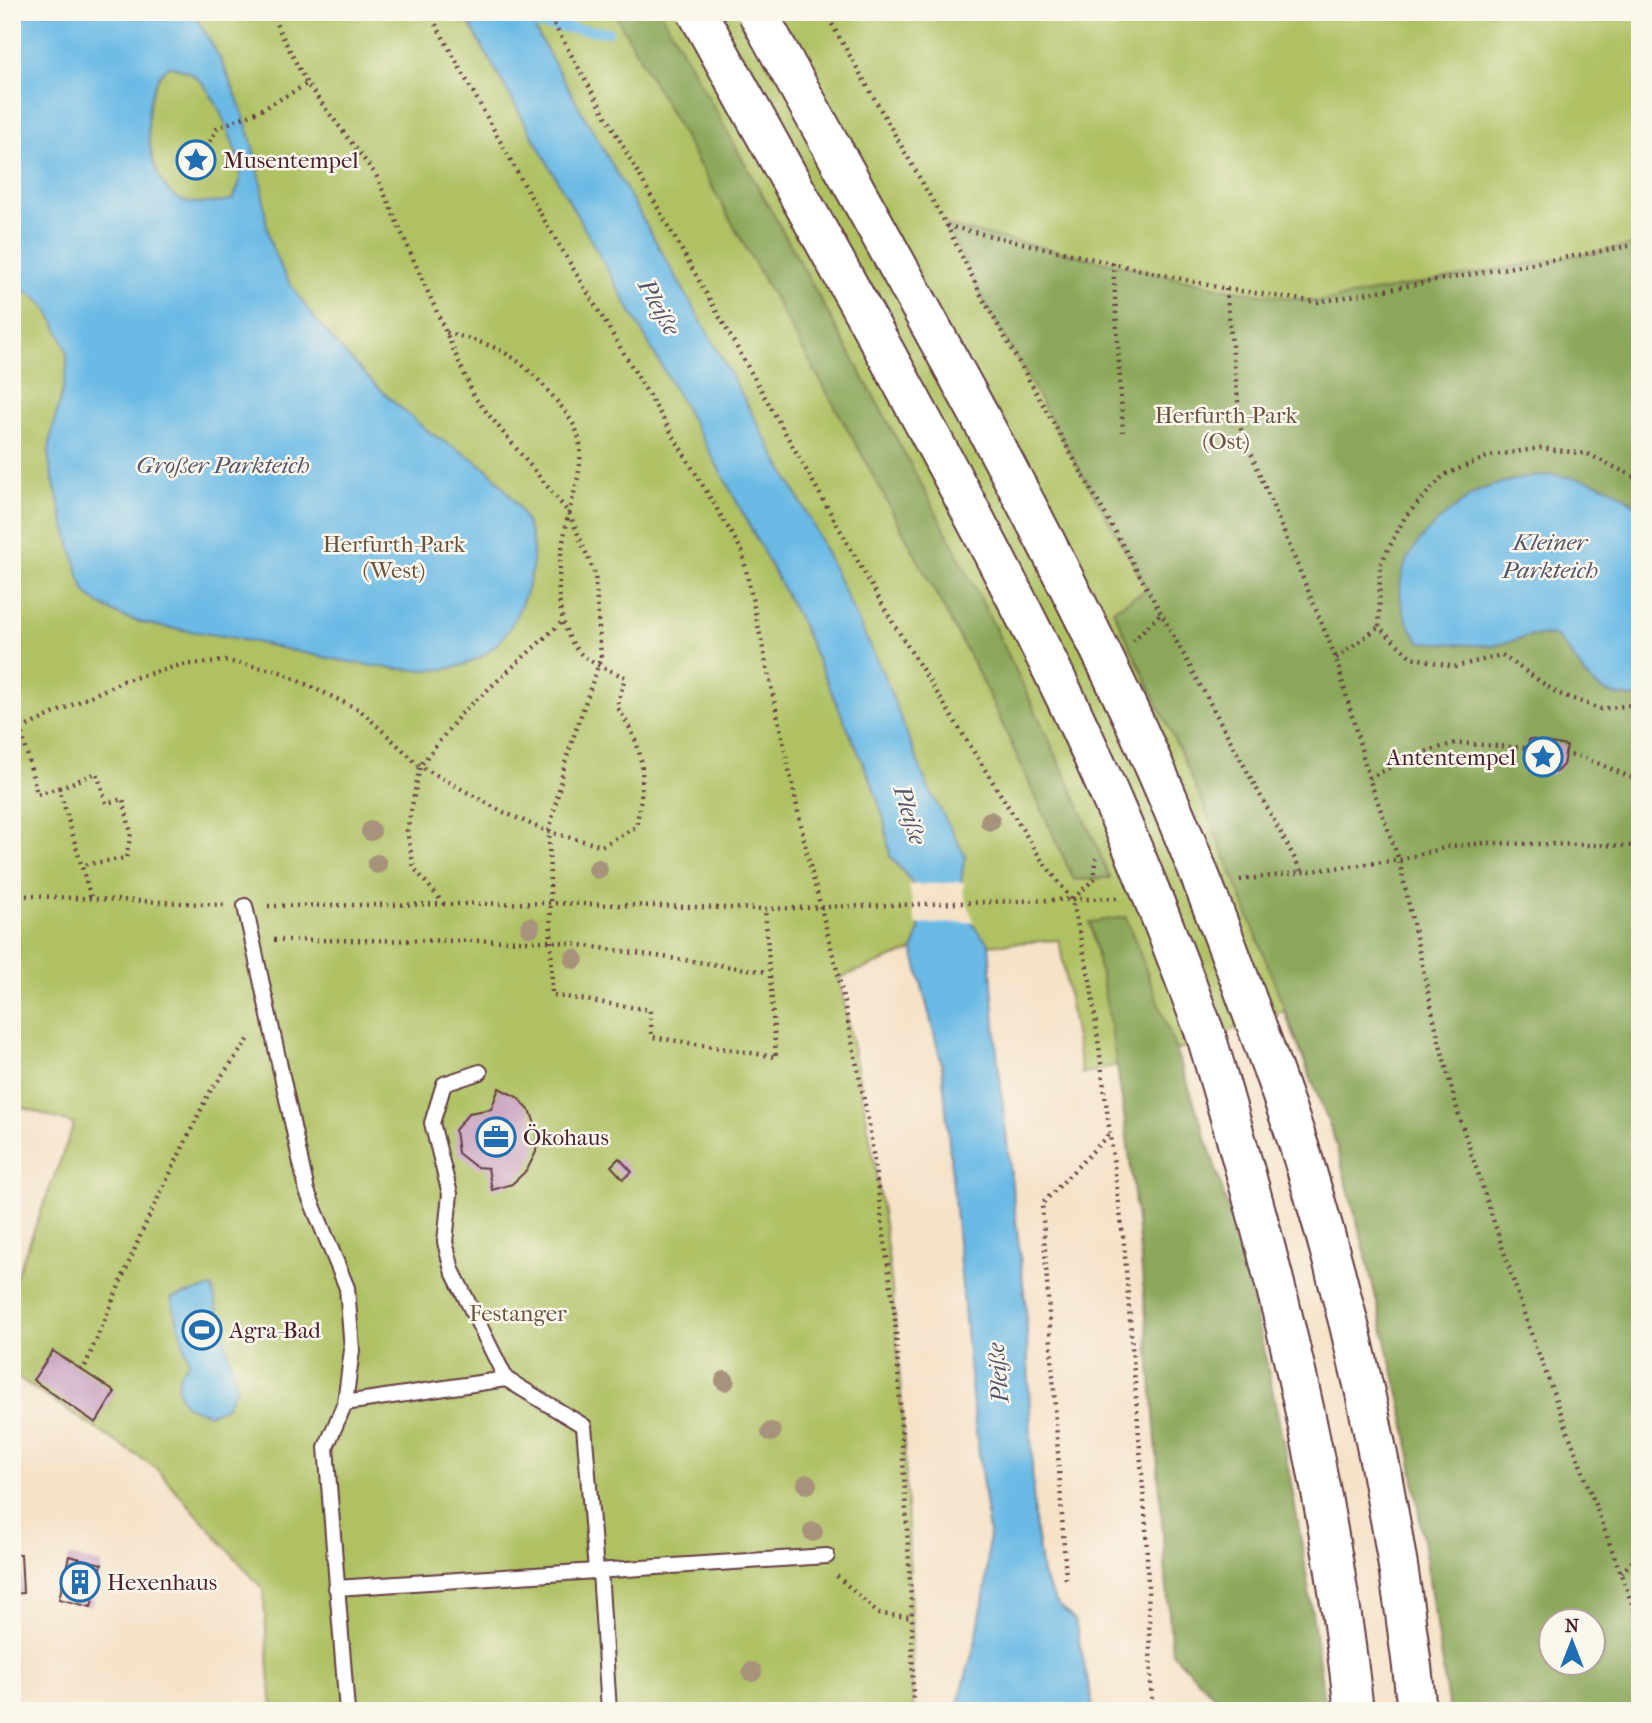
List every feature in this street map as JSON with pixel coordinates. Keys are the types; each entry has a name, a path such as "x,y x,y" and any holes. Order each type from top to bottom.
{"highway":[{"path":"697,12 949,470 1036,637 1133,848 1207,1039 1248,1176 1293,1347 1323,1497 1354,1711"},
{"path":"757,12 994,444 1083,615 1181,829 1255,1021 1307,1171 1353,1339 1408,1630 1417,1711"}],"lane":[{"path":"245,906 307,1191 347,1288 352,1350 345,1403 326,1447 347,1711"},
{"path":"480,1072 444,1084 432,1123 450,1194 445,1241 452,1270 506,1379 584,1426 609,1711"},
{"path":"345,1403 506,1379"},
{"path":"337,1588 827,1556"}],"path":[{"path":"270,12 307,84 376,175 475,398 569,513 595,574 601,657 566,759 549,832 552,995 650,1010 652,1037 776,1057 765,909"},
{"path":"429,12 537,208 742,551 869,1125 895,1317 912,1617 913,1711"},
{"path":"547,12 890,618 1041,859 1072,900 1091,985 1124,1244 1146,1525 1152,1711"},
{"path":"825,12 947,226 982,298 1161,613 1302,872 1399,860 1451,846 1486,843 1640,846"},
{"path":"207,148 217,128 261,110 307,84"},
{"path":"947,226 1226,289 1318,302 1640,244"},
{"path":"1113,263 1123,432"},
{"path":"1226,289 1241,429 1336,658 1369,778 1399,860 1438,1037 1459,1116 1528,1325 1640,1625"},
{"path":"12,731 123,681 181,665 227,661 278,671 360,710 421,766 501,811 549,832 602,846 636,827 645,780 634,732 617,707 625,677 598,665 576,649 563,621 559,586 569,513 581,459 579,437 572,420 512,355 491,344 444,332"},
{"path":"1640,480 1588,454 1540,448 1489,456 1444,475 1405,517 1380,565 1379,627 1411,657 1454,667 1502,654 1557,692 1601,709 1640,704"},
{"path":"444,904 414,868 407,831 421,766 460,715 563,621"},
{"path":"1336,658 1379,627"},
{"path":"21,729 37,794 97,773 106,803 123,799 131,833 126,858 82,865"},
{"path":"1369,778 1418,754 1455,743 1528,748"},
{"path":"1564,754 1585,758 1640,781"},
{"path":"60,788 91,898"},
{"path":"1072,900 1094,879 1097,852"},
{"path":"12,895 245,906 550,903 765,909 1039,900"},
{"path":"253,940 552,941 768,972"},
{"path":"85,1366 144,1227 209,1093 269,1015"},
{"path":"1066,1579 1042,1204 1110,1133"},
{"path":"1621,1573 1640,1554"},
{"path":"827,1556 831,1573 858,1593 879,1614 912,1617"}],"green space":[{"path":"12,12 1640,12 1640,1711 1449,1711 1405,1420 1363,1243 1333,1134 1284,1011 1176,1050 1082,1074 1059,940 913,950 839,978 872,1148 891,1276 910,1564 913,1711 272,1711 263,1589 156,1468 12,1374 12,1288 74,1124 12,1104"},
{"path":"614,12 661,12 839,332 954,547 1061,766 1110,878 1074,880 982,680 867,464"},
{"name":"Herfurth-Park (Ost)","path":"947,226 1226,289 1318,302 1640,244 1640,511 1631,500 1550,475 1513,480 1475,492 1493,646 1532,635 1556,636 1597,687 1621,696 1640,698 1640,1711 1449,1711 1405,1420 1363,1243 1333,1134 1229,865 1185,762 1113,610 1147,589 982,297"},
{"path":"1126,917 1202,1125 1240,1253 1290,1480 1310,1595 1325,1711 1229,1711 1172,1653 1134,1194 1108,1012 1090,922"}],"water":[{"name":"Großer Parkteich","path":"12,12 192,12 216,51 244,116 261,183 270,242 284,274 319,323 362,372 427,430 491,473 521,512 532,540 532,572 512,624 489,651 466,664 443,669 414,670 347,662 223,636 152,625 124,617 98,603 86,593 83,586 49,460 51,435 65,379 66,350 44,305 27,292 12,286","holes":["169,66 188,72 198,79 220,111 239,168 240,181 233,199 187,202 174,196 164,185 156,169 148,131 149,111 152,92 159,77"]},
{"name":"Pleiße","path":"463,12 525,12 709,335 811,521 884,676 927,785 966,857 961,881 964,904 973,924 989,943 997,1052 1026,1310 1034,1516 1042,1574 1056,1602 1075,1621 1094,1711 956,1711 976,1640 986,1585 989,1533 973,1407 942,1065 913,950 919,931 919,912 911,881 890,856 884,819 872,783 802,625 722,474"},
{"name":"Kleiner Parkteich","path":"1550,475 1599,484 1621,494 1640,511 1640,698 1622,696 1598,687 1556,636 1532,635 1493,646 1420,642 1408,623 1400,587 1403,570 1421,539 1467,498 1486,488 1513,480"},
{"name":"Agra-Bad","path":"212,1287 237,1387 225,1408 209,1414 186,1406 179,1395 179,1378 189,1362 171,1298"}],"pier":[{"path":"964,882 963,891 974,922 916,925 909,885"}],"building":[{"path":"198,146 207,150 211,159 207,168 198,172 189,168 185,159 189,150"},
{"path":"1529,739 1567,746 1563,765 1556,772 1545,775 1534,769 1527,756"},
{"name":"Ökohaus","path":"499,1088 517,1097 531,1112 537,1131 536,1152 527,1170 512,1184 492,1190 488,1168 476,1167 458,1153 455,1130 469,1113 491,1109"},
{"path":"619,1158 632,1172 623,1179 611,1166"},
{"path":"53,1351 115,1392 96,1423 33,1380"},
{"path":"12,1554 21,1554 23,1593 12,1594"},
{"name":"Hexenhaus","path":"69,1556 102,1564 91,1607 59,1599"}],"waterway":[{"path":"518,23 608,32"}],"place":[{"name":"Musentempel","path":"196,160"},
{"name":"Antentempel","path":"1543,757"},
{"name":"Ökohaus","path":"496,1137"},
{"name":"Agra-Bad","path":"202,1330"},
{"name":"Hexenhaus","path":"80,1582"}],"park label":[{"name":"Herfurth-Park (West)","path":"394,557"},
{"name":"Festanger","path":"518,1313"}]}
